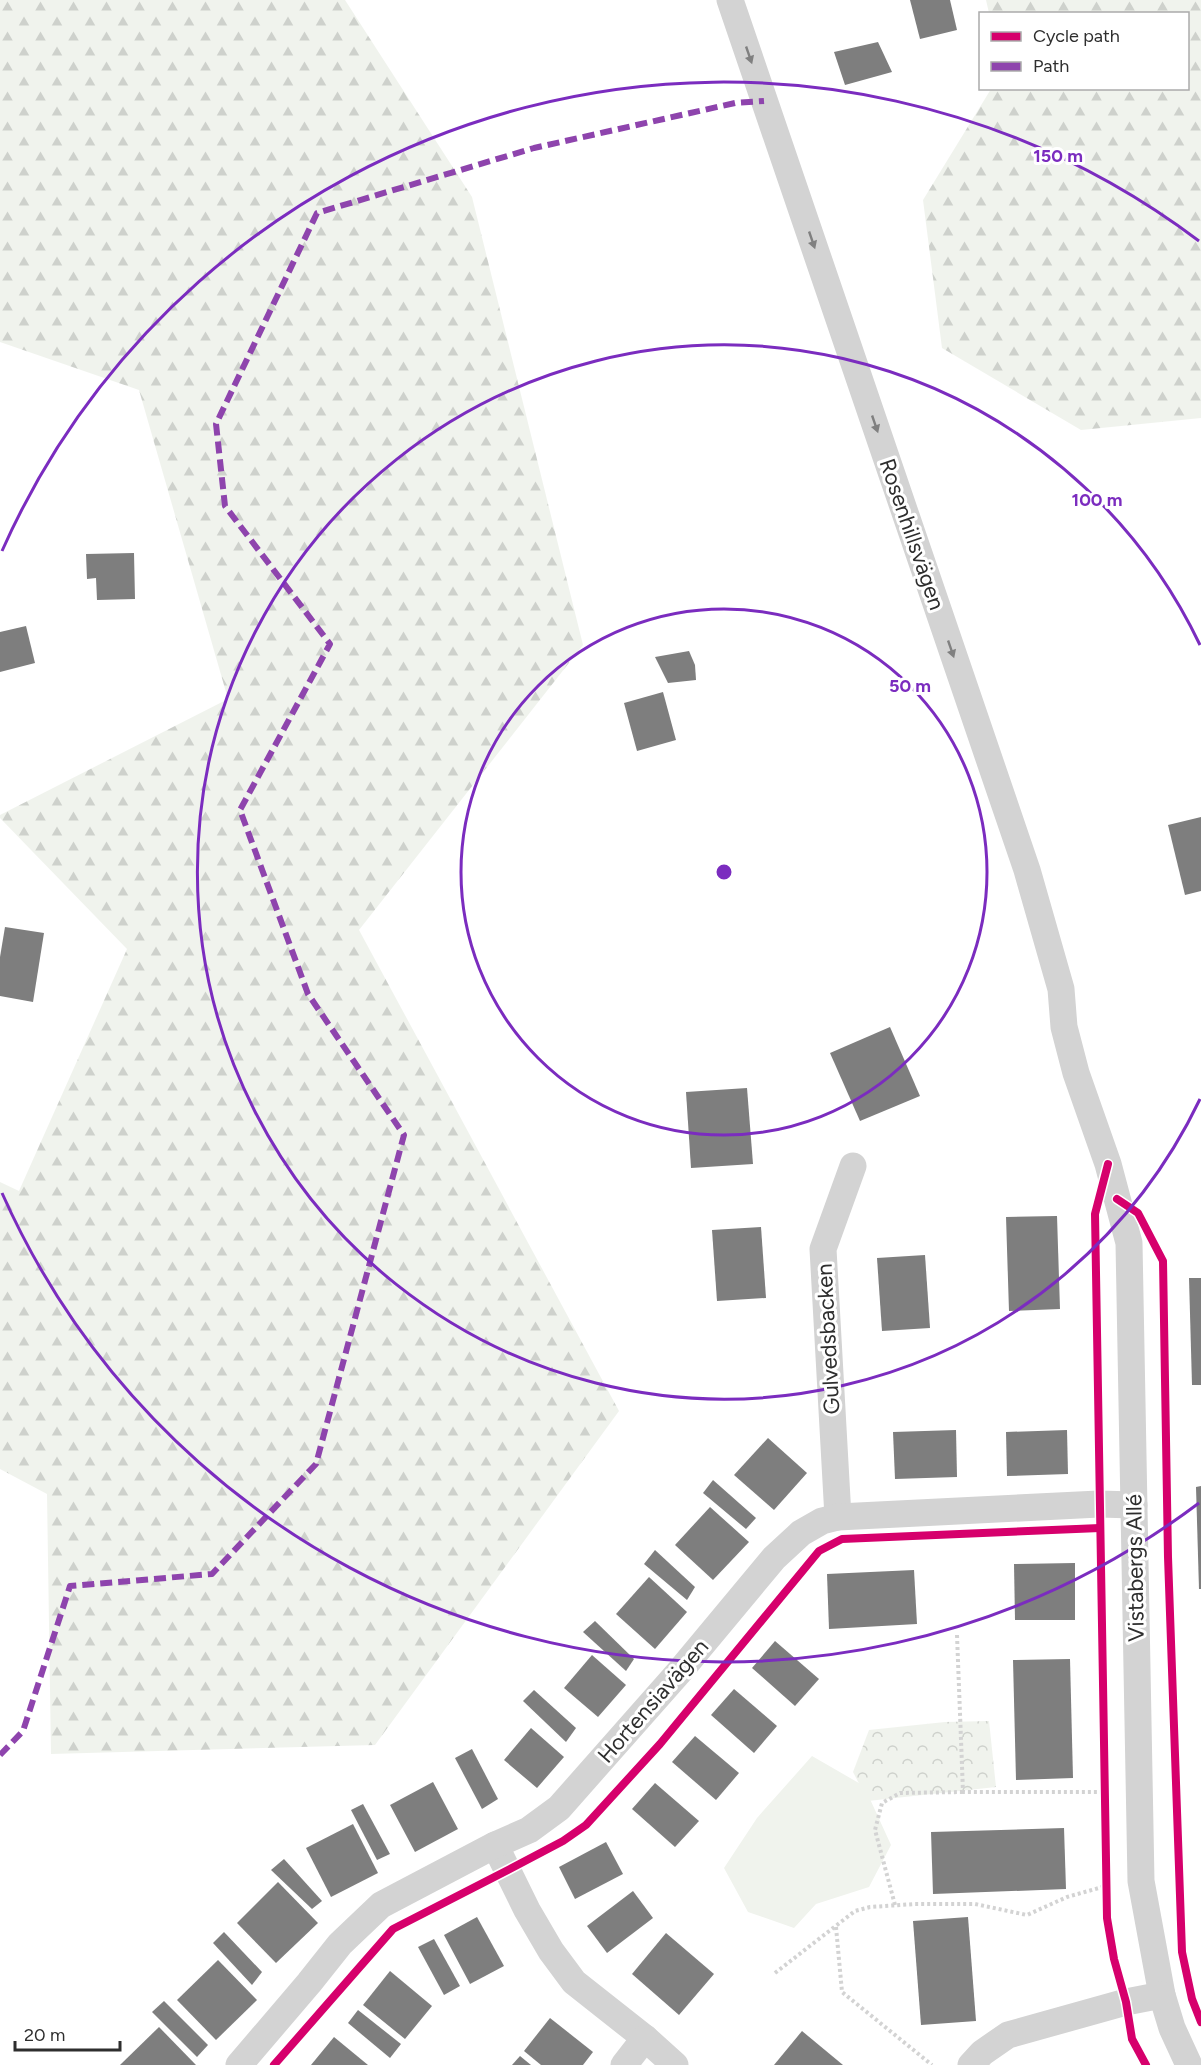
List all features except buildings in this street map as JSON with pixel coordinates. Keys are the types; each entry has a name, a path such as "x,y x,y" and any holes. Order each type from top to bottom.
{"street":[{"name":"Rosenhillsvägen","path":"730,0 1028,870 1061,989 1064,1027 1076,1072"},
{"name":"Vistabergs Allé","path":"1076,1072 1108,1164 1129,1243 1141,1881 1162,1995 1172,2028 1189,2065"},
{"name":"Gulvedsbacken","path":"838,1517 823,1249 853,1166"},
{"name":"Hortensiavägen","path":"238,2065 340,1944 381,1905 495,1845 529,1830 559,1808 680,1671 774,1558 801,1533 822,1521 838,1517 1134,1504"},
{"path":"495,1845 551,1951 574,1982 645,2038 675,2065"},
{"path":"971,2065 982,2053 1008,2035 1126,2002 1162,1995"},
{"path":"624,2065 645,2038"}],"path":[{"path":"957,1635 963,1792"},
{"path":"1105,1780 1105,1803"},
{"path":"895,1905 875,1830 882,1803 900,1793 1105,1792"},
{"path":"1106,1874 1107,1897"},
{"path":"776,1973 855,1911 870,1907 975,1904 1027,1915 1067,1898 1106,1886"},
{"path":"836,1926 842,1992 932,2065"}],"green space":[{"path":"0,0 345,0 472,197 583,645 359,930 619,1411 375,1745 51,1754 47,1494 0,1469 0,1182 19,1191 127,949 0,818 0,815 228,699 139,390 0,342"},
{"path":"986,0 1201,0 1201,418 1081,430 942,348 923,200 990,90 1189,90 1189,12 989,12"},
{"path":"989,1721 996,1787 868,1801 853,1772 869,1730 945,1722"},
{"path":"812,1756 864,1786 891,1845 869,1887 816,1904 794,1928 748,1912 724,1868 757,1818"}],"marked path":[{"path":"0,1755 23,1731 70,1586 212,1574 316,1464 404,1135 308,994 240,810 330,644 225,506 216,424 317,213 534,148 735,103 764,101"}],"cycle path":[{"path":"1108,1164 1095,1214 1107,1918 1132,2039 1146,2065"},
{"path":"1117,1199 1138,1213 1163,1261 1168,1557 1182,1952 1192,1999 1201,2022"},
{"path":"274,2065 393,1929 563,1841 586,1825 660,1744 819,1551 842,1539 1100,1528"}]}
